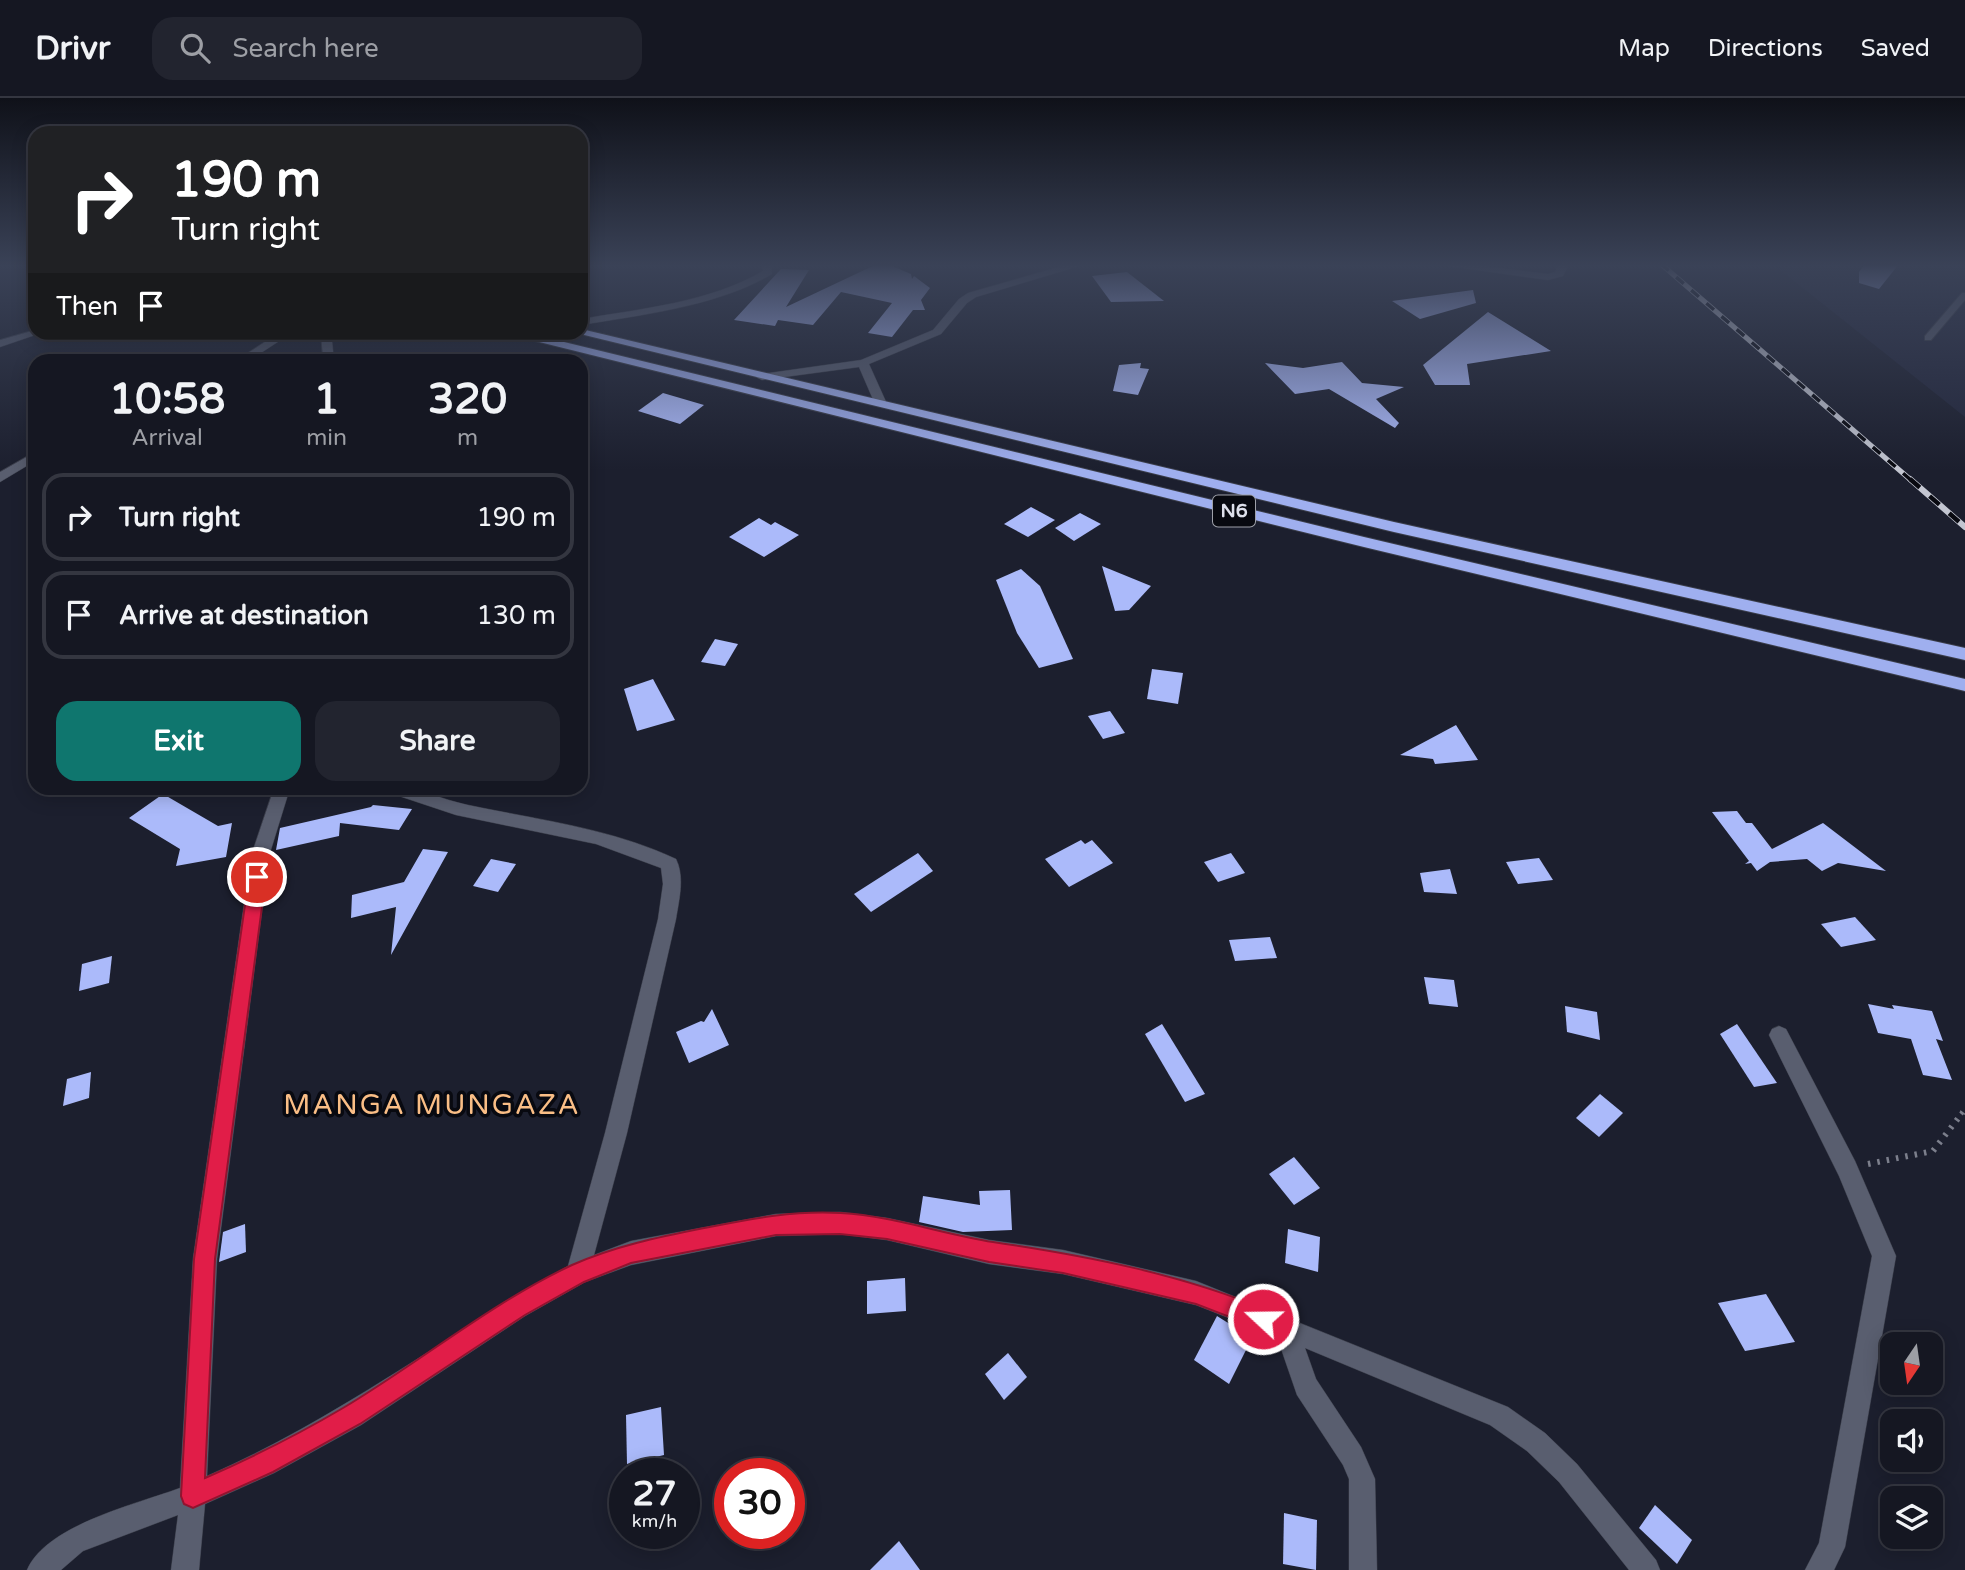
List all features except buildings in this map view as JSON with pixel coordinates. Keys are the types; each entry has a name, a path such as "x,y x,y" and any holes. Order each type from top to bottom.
{"highway":[{"name":"N6","path":"588,334 1394,527 1965,654"},
{"name":"N6","path":"538,340 1325,533 1965,685"}],"street":[{"path":"762,377 863,363 935,333"},
{"path":"0,344 28,335"},
{"path":"253,354 275,340"},
{"path":"863,363 881,404"},
{"path":"0,478 28,460"},
{"path":"185,1570 193,1496 205,1259 260,856 280,795"},
{"path":"415,795 462,810 567,830 654,855 670,864 672,884 667,919 616,1133 578,1273"},
{"path":"1779,1035 1847,1168 1884,1256 1832,1547 1819,1570"},
{"path":"41,1570 74,1541 193,1496 265,1464 352,1416 517,1308 578,1273 631,1253 776,1224 840,1223 887,1229 941,1242 1063,1262 1196,1293 1499,1416 1536,1442 1568,1473 1646,1570"},
{"path":"1285,1327 1306,1386 1352,1456 1362,1479 1363,1570"}],"lane":[{"path":"1928,338 1933,333"}],"path":[{"path":"1847,1168 1933,1151 1965,1109"}],"shaded area":[{"path":"1859,333 1965,333 1965,417"}],"railway":[{"path":"1740,333 1912,481"},
{"path":"1910,479 1965,527"}],"district":[{"name":"MANGA MUNGAZA","path":"432,1105"}],"route":[{"path":"257,877 205,1259 193,1496 265,1464 352,1416 517,1308 578,1273 631,1253 776,1224 840,1223 887,1229 989,1252 1063,1262 1196,1293 1263,1319"}]}
